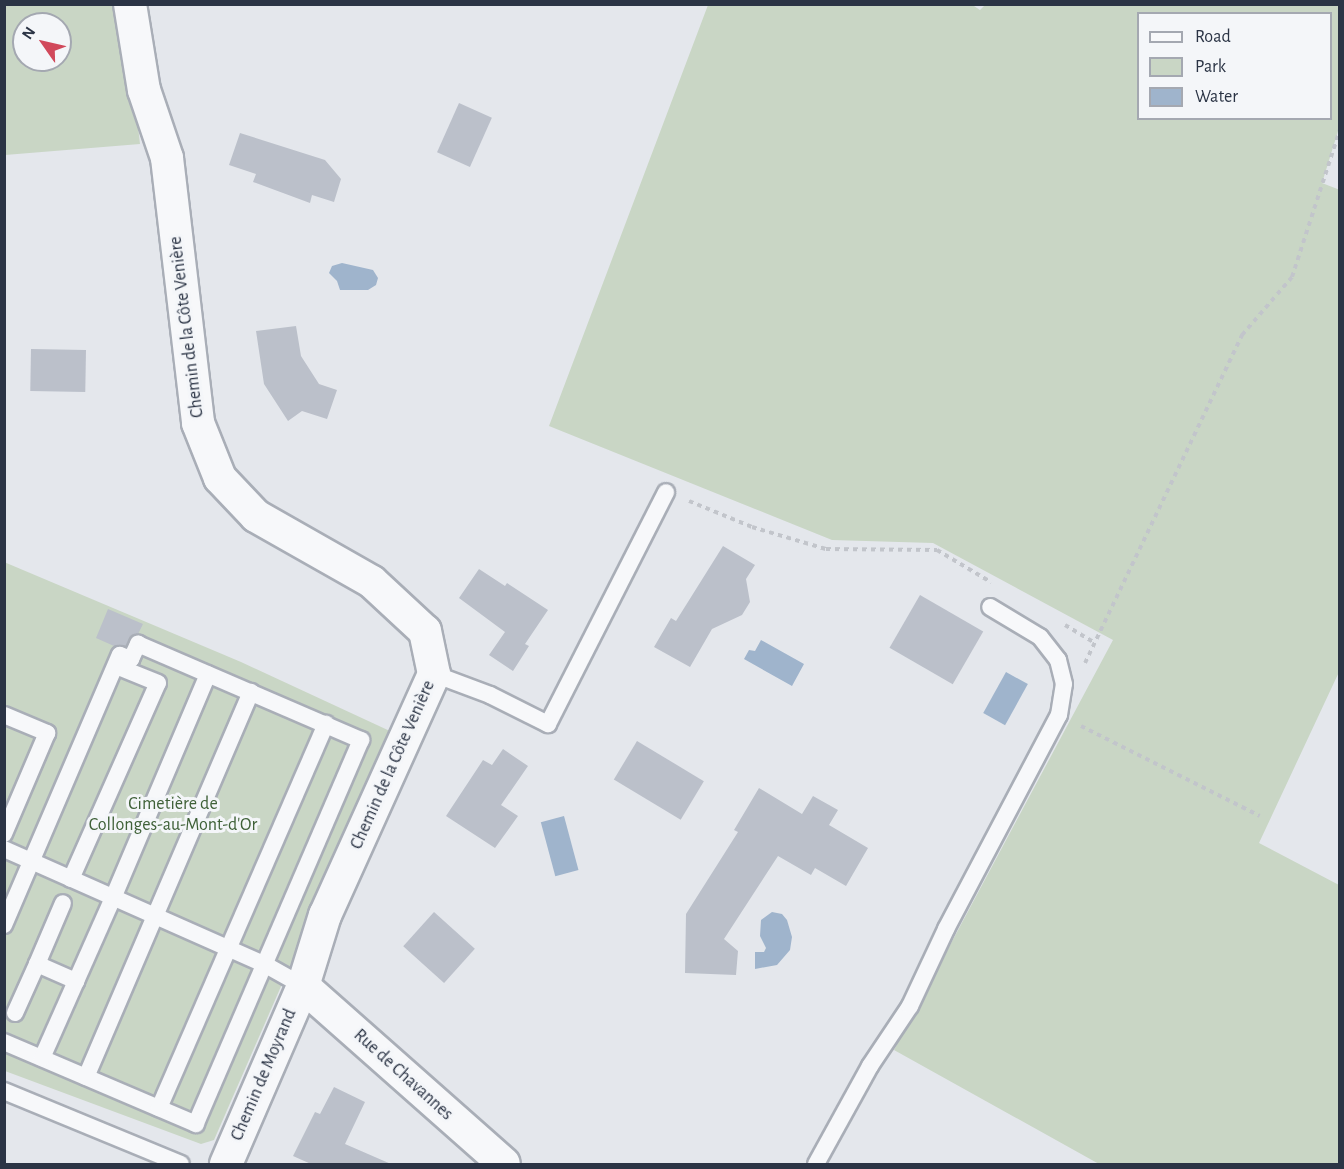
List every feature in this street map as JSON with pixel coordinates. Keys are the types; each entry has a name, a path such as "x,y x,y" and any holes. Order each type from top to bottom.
{"street":[{"name":"Chemin de la Côte Venière","path":"130,4 144,90 167,158 198,423 220,478 256,516 372,582 425,631 434,674 325,915 303,986"},
{"name":"Chemin de Moyrand","path":"226,1164 303,986"},
{"name":"Rue de Chavannes","path":"303,986 504,1164"}],"lane":[{"path":"434,674 490,695 548,724 666,492"},
{"path":"816,1164 870,1066 910,1006 946,928 1059,715 1064,684 1058,660 1040,637 990,607"},
{"path":"4,924 120,655 131,659 138,644 361,740 195,1124 4,1042"},
{"path":"71,879 158,683 116,666"},
{"path":"42,1058 208,674"},
{"path":"86,1077 251,692"},
{"path":"4,715 47,733 4,834"},
{"path":"159,1108 326,724"},
{"path":"4,849 264,964 303,986"},
{"path":"15,1013 63,903"},
{"path":"37,964 76,981"},
{"path":"4,1091 181,1164"}],"path":[{"path":"1260,816 1059,715 1242,335 1292,278 1340,129"},
{"path":"666,492 752,527 826,549 937,550 996,585"},
{"path":"1056,620 1095,643"}],"green space":[{"path":"971,4 980,10 986,4 1339,5 1339,128 1322,183 1340,190 1339,672 1259,843 1339,885 1339,1164 1099,1164 894,1050 1113,640 933,543 832,540 549,426 708,5"},
{"path":"5,5 124,5 140,144 5,155"},
{"name":"Cimetière de Collonges-au-Mont-d'Or","path":"4,562 241,662 392,732 214,1140 201,1144 5,1071"}],"water":[{"path":"342,263 373,270 378,278 376,285 368,290 340,290 337,281 329,273 332,266"},
{"path":"761,640 804,664 792,686 744,659 749,650 755,651"},
{"path":"1006,672 1028,684 1005,725 983,713"},
{"path":"564,816 578,870 555,876 541,822"},
{"path":"772,912 782,914 787,920 792,937 790,950 777,965 755,969 755,952 764,952 766,948 760,936 761,920"}],"building":[{"path":"459,103 492,118 470,167 437,152"},
{"path":"240,133 325,160 341,179 334,202 312,195 310,203 253,182 256,174 229,165"},
{"path":"296,326 301,356 319,384 337,390 327,419 302,411 288,421 264,384 256,331"},
{"path":"31,349 86,350 85,392 30,391"},
{"path":"723,546 755,565 746,579 750,602 742,615 712,629 690,667 654,647 671,618 676,621"},
{"path":"479,569 505,586 507,583 548,610 525,644 529,646 513,671 489,655 505,632 459,598"},
{"path":"920,595 983,632 953,684 890,648"},
{"path":"108,609 143,624 138,634 131,636 126,646 114,646 96,638"},
{"path":"637,741 704,781 681,820 614,780"},
{"path":"503,749 528,766 501,805 518,816 495,848 446,816 483,760 492,765"},
{"path":"759,788 802,814 813,796 838,810 829,825 868,848 846,886 815,868 811,875 778,856 724,939 738,951 736,975 685,973 686,914 738,832 734,830"},
{"path":"434,912 475,949 444,983 403,946"},
{"path":"334,1087 365,1102 345,1144 391,1164 311,1164 293,1156 315,1112 320,1114"}]}
